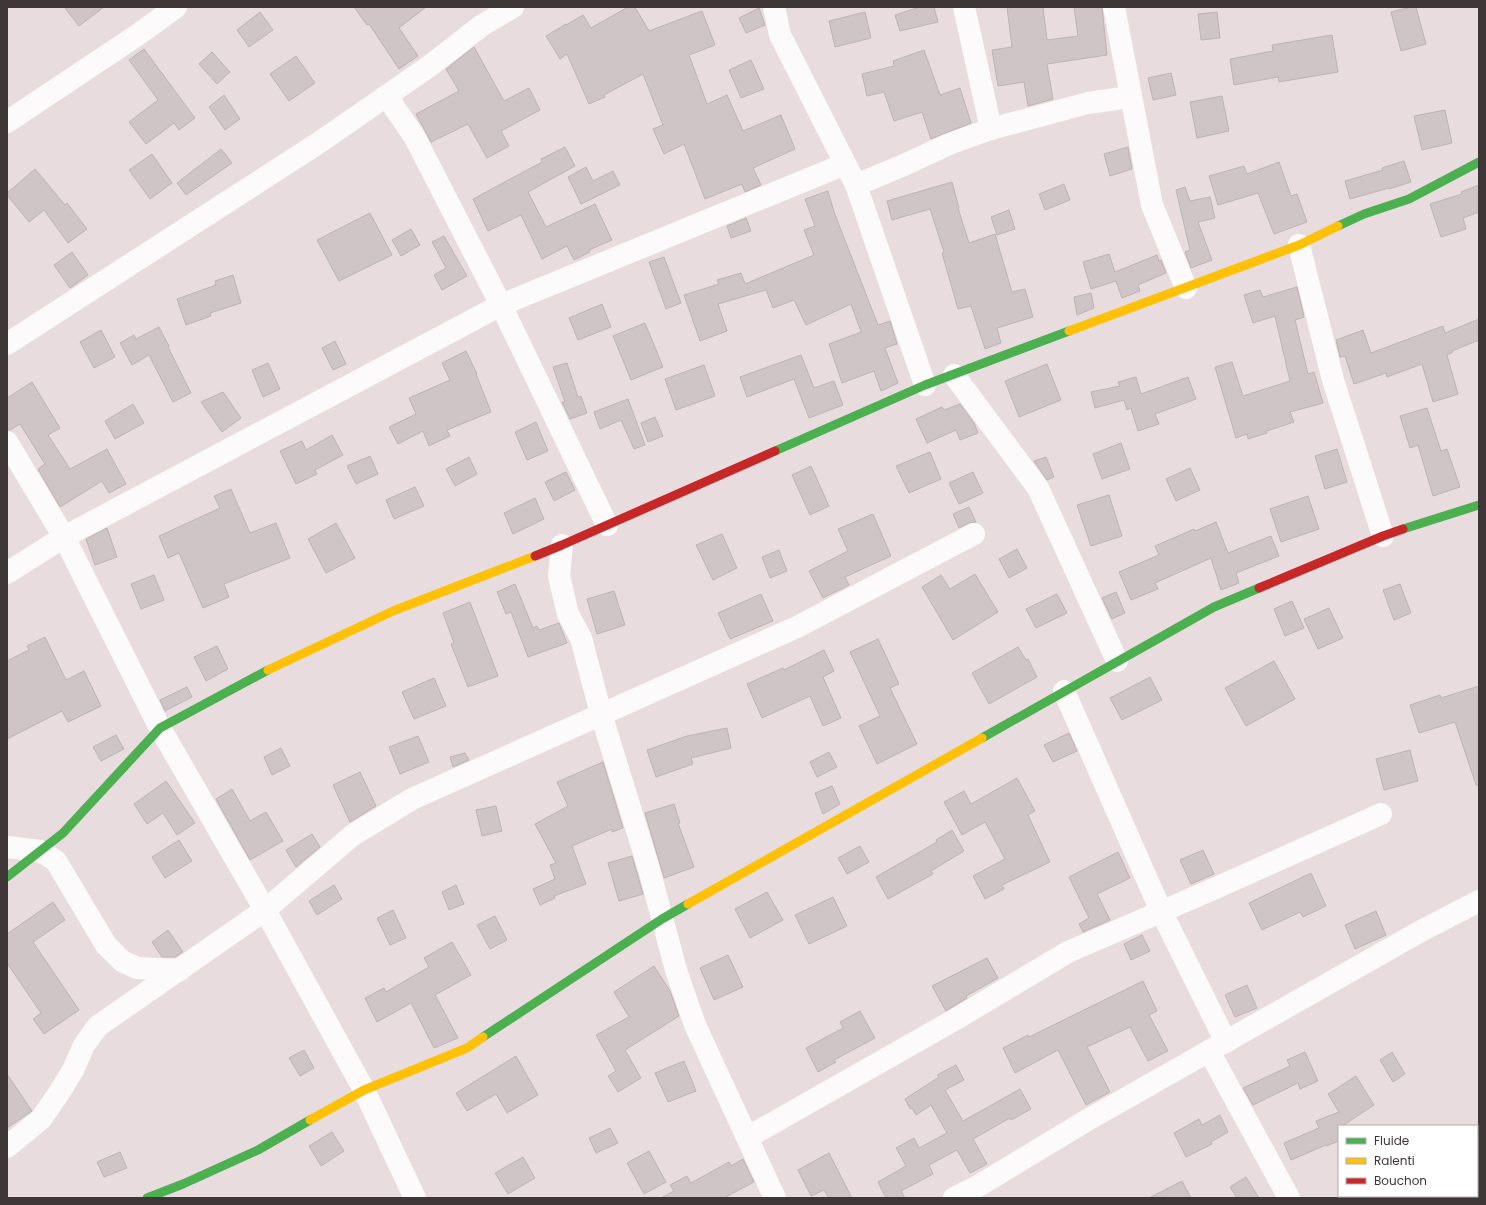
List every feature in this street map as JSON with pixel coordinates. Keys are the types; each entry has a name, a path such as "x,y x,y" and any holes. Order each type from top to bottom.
{"street":[{"path":"7,122 139,34 176,7"},
{"path":"7,344 320,142 387,97 431,65 480,26 513,7"},
{"path":"774,7 780,36 856,185 925,385"},
{"path":"964,7 991,129"},
{"path":"1114,7 1130,97 1152,205 1186,288"},
{"path":"387,97 414,136 501,305 607,525"},
{"path":"856,185 949,144 991,129 1088,103 1130,97"},
{"path":"7,877 63,833 160,728 268,670 393,611 562,545 925,385 1299,245 1364,214 1409,199 1479,162"},
{"path":"7,573 64,537 501,305 845,164"},
{"path":"1299,245 1333,380 1383,536"},
{"path":"954,375 1038,488 1118,661"},
{"path":"7,442 64,537 160,728 265,910 364,1090 415,1198"},
{"path":"147,1198 183,1184 258,1150 364,1090 467,1048 662,919 1214,607 1383,536 1479,504"},
{"path":"7,1147 41,1119 73,1070 84,1045 98,1026 265,910 353,835 412,799 797,627 974,534"},
{"path":"562,545 559,576 568,614 581,638 601,714 649,869 676,970 695,1025 775,1198"},
{"path":"1064,691 1161,911 1217,1046 1289,1198"},
{"path":"748,1137 956,1019 1068,952 1161,911 1209,892 1381,814"},
{"path":"7,847 40,851 56,861 106,945 122,961 137,968 180,970"},
{"path":"954,1198 983,1191 1084,1122 1421,931 1479,901"}],"building":[{"path":"64,7 104,7 79,26"},
{"path":"354,7 426,7 399,28 418,56 399,69 369,24 367,25"},
{"path":"628,7 635,7 649,31 702,11 715,45 689,55 707,104 727,95 743,131 781,115 795,149 753,168 761,185 745,192 742,184 705,199 684,144 664,154 653,129 663,125 643,74 604,95 605,97 589,104 567,54 560,59 546,36 583,15 591,28"},
{"path":"920,7 934,7 938,22 900,31 895,15"},
{"path":"1007,7 1043,7 1047,40 1078,36 1074,7 1102,7 1107,55 1047,64 1053,99 1028,106 1024,82 998,86 992,50 1012,47"},
{"path":"1416,7 1426,44 1401,51 1391,12"},
{"path":"759,8 765,25 746,33 739,18"},
{"path":"260,12 273,30 249,47 237,30"},
{"path":"865,12 871,38 835,47 829,21"},
{"path":"1217,12 1220,38 1201,40 1198,14"},
{"path":"1332,35 1338,72 1279,82 1278,77 1234,85 1230,59 1273,51 1272,45"},
{"path":"474,47 504,101 529,88 540,110 501,131 509,146 487,158 468,124 431,142 416,114 459,91 446,69"},
{"path":"144,49 195,118 179,130 174,123 146,144 129,122 158,100 129,60"},
{"path":"924,50 940,95 960,88 971,123 931,139 922,112 894,121 884,92 867,96 862,74 894,66 893,61"},
{"path":"212,52 230,72 217,84 199,64"},
{"path":"296,56 315,83 289,101 270,74"},
{"path":"751,60 764,89 741,98 729,70"},
{"path":"1171,73 1176,95 1153,100 1148,78"},
{"path":"224,95 240,119 225,130 209,107"},
{"path":"1222,96 1229,131 1197,138 1190,102"},
{"path":"1445,110 1452,143 1422,150 1414,116"},
{"path":"565,147 575,166 528,192 546,227 595,204 612,240 589,250 590,252 574,260 567,246 542,259 521,215 488,231 473,199 542,162 541,159"},
{"path":"1128,147 1132,169 1110,176 1104,154"},
{"path":"221,149 232,163 186,195 177,183"},
{"path":"152,154 172,183 150,199 129,170"},
{"path":"1404,161 1411,182 1350,199 1345,181 1383,170 1382,168"},
{"path":"1279,162 1291,196 1297,194 1307,222 1274,234 1258,193 1218,205 1209,176 1244,166 1247,174"},
{"path":"586,167 593,181 613,171 620,185 581,204 568,177"},
{"path":"35,169 65,205 67,203 87,229 68,243 44,210 29,222 7,195 7,193"},
{"path":"952,182 958,208 969,243 995,234 1012,292 1025,289 1033,317 997,328 1001,343 985,349 971,306 958,309 942,253 944,252 930,209 892,220 887,201"},
{"path":"1064,184 1070,200 1045,210 1039,194"},
{"path":"1479,185 1479,212 1463,218 1466,229 1441,237 1430,204 1462,194 1461,192"},
{"path":"1185,187 1190,201 1210,197 1215,218 1198,222 1212,260 1191,268 1185,252 1190,250 1176,190"},
{"path":"828,191 834,212 878,325 890,321 897,344 885,348 898,383 881,391 874,371 842,383 829,344 861,332 851,304 806,325 794,300 773,308 766,290 718,304 727,331 700,341 684,295 719,284 717,280 741,273 745,284 814,255 804,230 815,226 805,199"},
{"path":"1009,210 1015,229 997,235 991,217"},
{"path":"370,213 392,255 339,281 317,240"},
{"path":"746,218 751,231 731,238 727,226"},
{"path":"411,229 420,245 401,256 392,240"},
{"path":"444,236 467,276 442,290 434,275 446,268 432,242"},
{"path":"72,252 88,275 70,288 54,265"},
{"path":"1109,254 1115,272 1157,255 1159,261 1161,260 1166,273 1138,285 1140,291 1122,298 1116,281 1091,289 1083,262"},
{"path":"664,257 681,303 666,309 649,262"},
{"path":"233,275 241,303 210,313 211,316 186,325 177,299 216,285 215,281"},
{"path":"1297,287 1304,317 1295,320 1308,374 1314,372 1323,403 1290,412 1294,422 1267,431 1267,433 1248,439 1247,434 1236,438 1215,367 1232,362 1243,396 1290,381 1275,316 1253,323 1244,295 1260,290 1263,297"},
{"path":"1091,293 1094,308 1077,315 1074,297"},
{"path":"602,304 611,327 578,340 569,318"},
{"path":"1479,319 1479,340 1452,351 1453,352 1447,355 1458,394 1433,402 1422,364 1387,377 1386,373 1354,384 1345,356 1340,357 1336,340 1363,330 1371,353 1443,326 1445,333"},
{"path":"645,323 663,367 631,380 613,336"},
{"path":"159,327 191,393 173,402 149,355 132,365 120,343 134,335 136,339"},
{"path":"101,330 115,357 94,368 80,342"},
{"path":"335,341 346,364 333,370 322,348"},
{"path":"466,351 477,374 491,412 447,430 450,436 429,446 423,431 398,444 389,427 416,414 409,398 450,380 442,363"},
{"path":"801,355 814,388 834,381 843,405 809,418 794,379 747,397 740,377"},
{"path":"268,363 280,389 263,397 252,370"},
{"path":"567,363 578,397 581,396 587,413 570,419 562,402 565,402 553,367"},
{"path":"1047,364 1061,400 1019,417 1005,381"},
{"path":"704,365 715,396 676,410 665,379"},
{"path":"1136,377 1141,394 1188,377 1196,399 1155,414 1159,424 1138,431 1131,408 1127,410 1124,400 1095,408 1091,392 1120,386 1118,382"},
{"path":"32,382 60,428 48,435 70,469 107,449 126,484 109,493 102,481 60,507 38,469 45,464 20,424 10,430 7,430 7,398"},
{"path":"223,392 241,418 222,432 201,402"},
{"path":"628,399 645,445 634,449 621,420 600,429 594,412"},
{"path":"133,404 144,423 115,439 105,421"},
{"path":"960,404 974,423 978,433 960,440 956,430 927,443 916,419 942,407 944,410"},
{"path":"1427,408 1441,451 1447,449 1460,487 1433,496 1418,445 1410,448 1400,416"},
{"path":"655,417 663,436 648,442 641,423"},
{"path":"536,422 548,451 527,460 515,432"},
{"path":"332,435 343,455 315,470 317,474 296,484 280,451 302,441 306,450"},
{"path":"1121,443 1130,469 1102,479 1093,454"},
{"path":"1337,449 1347,482 1325,489 1315,456"},
{"path":"930,452 941,479 909,493 896,466"},
{"path":"370,456 378,474 356,484 347,466"},
{"path":"469,457 477,474 455,486 446,469"},
{"path":"1046,457 1054,477 1047,480 1034,461"},
{"path":"811,466 829,506 810,515 792,475"},
{"path":"1190,468 1200,490 1176,501 1166,479"},
{"path":"566,472 575,490 554,501 545,482"},
{"path":"973,472 983,493 959,504 949,483"},
{"path":"415,487 424,506 394,519 386,500"},
{"path":"231,489 250,533 276,523 290,558 224,584 229,597 203,608 179,553 168,558 159,536 220,508 214,496"},
{"path":"1109,495 1122,536 1091,546 1077,505"},
{"path":"1308,496 1319,529 1281,542 1270,509"},
{"path":"535,498 544,519 513,534 504,513"},
{"path":"969,507 976,522 969,523 959,528 953,514"},
{"path":"873,514 891,556 845,577 849,585 823,598 809,571 848,551 838,529"},
{"path":"1216,522 1228,553 1271,536 1279,556 1236,573 1239,583 1221,590 1211,558 1155,583 1158,589 1131,600 1119,572 1159,555 1155,546 1194,529 1195,531"},
{"path":"336,523 355,558 326,573 308,539"},
{"path":"107,528 117,557 95,565 86,539"},
{"path":"722,534 737,568 713,580 696,545"},
{"path":"1017,549 1027,568 1009,578 999,559"},
{"path":"779,550 787,571 770,578 762,557"},
{"path":"975,574 998,612 953,640 922,587 941,575 950,589"},
{"path":"154,575 164,600 141,609 131,584"},
{"path":"515,584 533,628 537,626 539,630 559,623 567,643 528,657 511,612 506,614 497,592"},
{"path":"1400,584 1411,613 1394,620 1383,590"},
{"path":"614,591 625,625 597,634 587,599"},
{"path":"1116,592 1125,613 1112,619 1102,598"},
{"path":"761,594 773,621 730,639 718,613"},
{"path":"1057,594 1067,613 1036,628 1026,609"},
{"path":"1292,601 1304,628 1285,636 1274,609"},
{"path":"470,602 498,676 468,687 451,644 454,643 443,613"},
{"path":"1329,608 1343,638 1318,649 1304,619"},
{"path":"45,637 66,680 84,671 101,706 68,722 62,711 7,739 7,661 29,650 27,646"},
{"path":"878,639 899,684 890,688 917,744 877,764 859,726 880,716 850,652"},
{"path":"217,646 228,669 206,681 194,657"},
{"path":"1018,647 1026,660 1028,659 1037,677 989,704 972,673"},
{"path":"824,650 834,671 823,677 841,718 823,726 810,696 762,718 747,684 783,668 784,670"},
{"path":"1274,661 1295,699 1246,726 1225,688"},
{"path":"1150,677 1162,700 1122,720 1110,698"},
{"path":"434,678 446,706 414,719 402,692"},
{"path":"1479,686 1479,785 1476,785 1455,722 1419,733 1410,705 1440,695 1441,698"},
{"path":"187,687 192,697 165,711 160,700"},
{"path":"727,728 731,748 691,758 693,764 656,777 647,750 687,736"},
{"path":"1069,733 1077,751 1053,762 1044,745"},
{"path":"116,735 124,749 101,761 93,747"},
{"path":"418,736 429,762 400,774 389,747"},
{"path":"281,748 290,766 272,775 264,757"},
{"path":"1410,750 1418,781 1384,790 1376,759"},
{"path":"829,752 837,767 817,777 810,762"},
{"path":"465,753 469,760 453,767 450,757"},
{"path":"603,762 623,828 612,832 612,829 572,846 586,884 554,896 555,898 540,905 533,889 555,879 550,865 556,863 535,824 568,806 557,782"},
{"path":"360,772 376,806 350,822 333,785"},
{"path":"1017,778 1035,811 1028,815 1050,862 1002,885 1004,889 985,899 973,876 1005,859 985,822 962,835 944,802 964,791 971,804"},
{"path":"166,781 195,823 177,835 163,813 147,824 134,804"},
{"path":"832,786 840,804 823,814 815,793"},
{"path":"232,789 250,821 266,812 283,841 250,860 216,799"},
{"path":"674,804 680,823 678,823 694,867 664,878 645,813"},
{"path":"496,806 502,831 482,836 476,810"},
{"path":"952,830 964,851 931,871 933,874 888,899 876,877 937,842 936,840"},
{"path":"312,834 320,847 296,867 286,850"},
{"path":"179,840 192,861 165,878 152,857"},
{"path":"860,846 869,862 847,874 838,858"},
{"path":"1203,850 1214,874 1191,884 1180,860"},
{"path":"1118,852 1130,878 1097,894 1110,920 1083,932 1079,924 1089,918 1069,877"},
{"path":"632,856 643,894 619,901 608,863"},
{"path":"1311,873 1326,906 1303,917 1300,912 1262,930 1249,903"},
{"path":"334,885 342,899 317,915 309,901"},
{"path":"456,885 464,904 449,910 442,892"},
{"path":"767,892 783,920 750,938 735,909"},
{"path":"833,897 847,926 809,944 795,915"},
{"path":"53,902 65,920 33,942 79,1010 44,1034 33,1019 41,1013 7,963 7,934"},
{"path":"393,910 406,938 390,945 377,918"},
{"path":"1376,911 1386,935 1355,949 1345,925"},
{"path":"495,916 507,940 490,949 477,925"},
{"path":"168,930 183,952 175,957 162,957 152,942"},
{"path":"1142,935 1150,951 1131,960 1124,944"},
{"path":"452,942 471,975 435,995 458,1038 434,1048 411,1003 377,1022 365,998 384,988 386,992 429,967 424,958"},
{"path":"728,955 743,987 714,1000 700,968"},
{"path":"987,958 998,978 966,996 967,998 946,1011 932,986"},
{"path":"654,966 670,991 679,1016 625,1050 641,1078 618,1092 608,1076 616,1071 596,1035 629,1017 614,992"},
{"path":"1143,981 1157,1011 1149,1015 1168,1051 1148,1061 1130,1027 1087,1047 1110,1092 1086,1105 1058,1050 1015,1073 1003,1048 1028,1035 1029,1037"},
{"path":"1247,985 1257,1008 1235,1017 1225,995"},
{"path":"860,1011 875,1038 834,1060 836,1062 818,1072 806,1048 843,1028 840,1022"},
{"path":"304,1050 314,1068 300,1076 289,1058"},
{"path":"1305,1052 1318,1081 1300,1089 1298,1083 1253,1105 1243,1088 1290,1066 1287,1060"},
{"path":"1392,1052 1405,1074 1393,1082 1380,1060"},
{"path":"516,1056 538,1095 507,1113 496,1094 467,1111 456,1093"},
{"path":"684,1061 696,1091 668,1102 655,1073"},
{"path":"956,1065 964,1080 945,1090 963,1121 1020,1089 1031,1109 1011,1120 1010,1118 973,1139 987,1164 970,1173 957,1150 929,1165 933,1174 901,1191 905,1198 886,1198 878,1182 906,1166 896,1148 914,1138 919,1148 947,1133 931,1105 916,1115 912,1108 910,1109 905,1099 939,1077 937,1075"},
{"path":"7,1074 32,1111 7,1128"},
{"path":"1356,1076 1374,1105 1344,1125 1338,1125 1338,1141 1291,1160 1284,1143 1319,1128 1316,1121 1339,1112 1328,1094"},
{"path":"1220,1115 1228,1132 1211,1142 1212,1144 1186,1157 1174,1133 1199,1119 1202,1125"},
{"path":"610,1128 618,1143 596,1153 589,1138"},
{"path":"332,1132 344,1151 321,1166 309,1146"},
{"path":"649,1151 666,1182 644,1194 627,1163"},
{"path":"120,1152 127,1168 104,1177 97,1162"},
{"path":"829,1153 852,1198 829,1198 824,1190 811,1196 798,1170"},
{"path":"523,1157 535,1178 508,1194 495,1173"},
{"path":"743,1159 754,1182 724,1198 661,1198 674,1191 670,1185 687,1176 691,1183 729,1162 731,1166"},
{"path":"1246,1177 1259,1198 1237,1198 1230,1187"},
{"path":"1182,1181 1191,1198 1149,1198"}],"traffic: fast":[{"path":"1338,226 1364,214 1409,199 1479,162"},
{"path":"775,451 925,385 1069,331"},
{"path":"1403,529 1479,505"},
{"path":"982,738 1214,607 1259,588"},
{"path":"7,877 63,833 160,728 268,670"},
{"path":"483,1037 662,919 688,904"},
{"path":"147,1198 183,1184 258,1150 310,1120"}],"traffic: slow":[{"path":"1069,331 1299,245 1338,226"},
{"path":"268,670 393,611 535,556"},
{"path":"688,904 982,738"},
{"path":"310,1120 364,1090 467,1048 483,1037"}],"traffic: jam":[{"path":"535,556 775,451"},
{"path":"1259,588 1403,529"}]}
